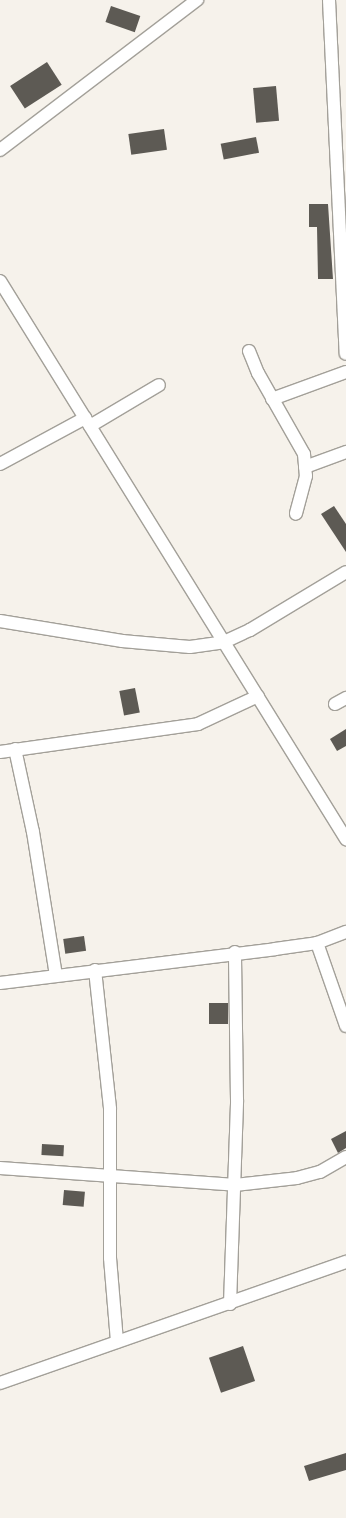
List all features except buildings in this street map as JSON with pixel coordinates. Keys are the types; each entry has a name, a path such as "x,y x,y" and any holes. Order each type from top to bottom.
{"street":[{"path":"0,150 197,0"},
{"path":"329,0 346,354"},
{"path":"0,281 346,839"},
{"path":"249,351 272,399 300,442 305,467 296,514"},
{"path":"272,399 346,372"},
{"path":"0,464 88,422 159,385"},
{"path":"305,467 346,452"},
{"path":"0,621 163,646 224,642 250,630 346,572"},
{"path":"0,752 198,724 258,696"},
{"path":"335,704 346,698"},
{"path":"15,749 35,840 56,975"},
{"path":"0,983 235,952 317,943 346,932"},
{"path":"317,943 346,1026"},
{"path":"230,1304 235,1185 235,952"},
{"path":"95,970 109,1086 109,1178 112,1295 117,1342"},
{"path":"0,1168 109,1178 235,1185 297,1178 320,1172 346,1158"},
{"path":"0,1383 230,1304 346,1262"}]}
